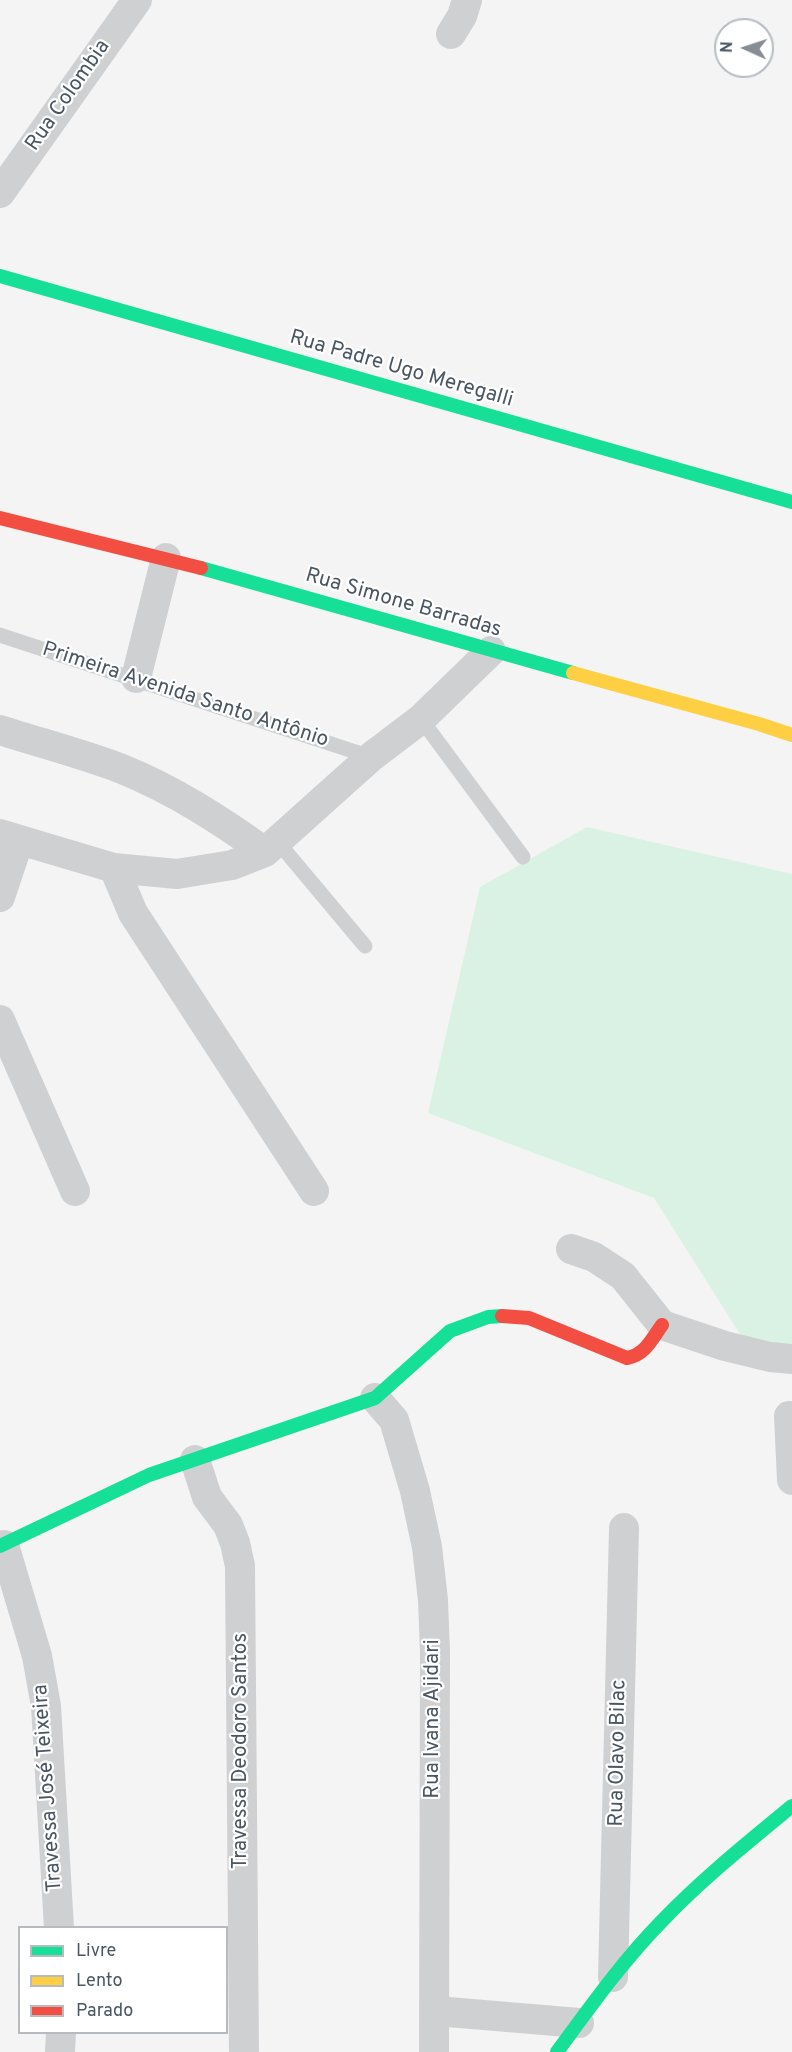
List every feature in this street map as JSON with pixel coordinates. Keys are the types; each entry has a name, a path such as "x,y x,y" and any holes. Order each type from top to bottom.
{"street":[{"name":"Rua Colombia","path":"0,193 137,0"},
{"path":"452,34 462,16 467,0"},
{"name":"Rua Padre Ugo Meregalli","path":"0,276 792,502"},
{"name":"Rua Simone Barradas","path":"0,518 166,558 792,735"},
{"path":"136,678 166,558"},
{"path":"0,897 10,837 114,868 177,874 232,865 271,846 371,757 421,719 490,651"},
{"path":"0,730 122,769 271,846"},
{"path":"114,868 133,913 314,1191"},
{"path":"0,1020 75,1191"},
{"path":"571,1249 594,1257 624,1276 662,1325 725,1346 770,1357 792,1359"},
{"path":"2,1546 149,1475 375,1398 450,1331 488,1317 529,1318 627,1358 635,1358 640,1354 662,1325"},
{"name":"Rua Ivana Ajidari","path":"375,1398 394,1420 415,1491 427,1546 433,1600 435,2052"},
{"path":"789,1416 792,1480"},
{"name":"Travessa Deodoro Santos","path":"195,1460 207,1497 228,1525 240,1566 244,2052"},
{"name":"Rua Olavo Bilac","path":"613,1977 624,1528"},
{"name":"Travessa José Teixeira","path":"2,1546 37,1656 46,1706 58,1926"},
{"path":"558,2052 613,1977 676,1908 707,1878 792,1806"},
{"path":"436,2011 579,2023"},
{"path":"60,2052 61,2034"}],"lane":[{"name":"Primeira Avenida Santo Antônio","path":"0,635 371,757"},
{"path":"421,719 523,857"},
{"path":"271,846 365,946"}],"green space":[{"path":"587,827 792,874 792,1365 757,1361 654,1198 428,1113 480,887"}],"traffic: fast":[{"path":"0,276 792,502"},
{"path":"201,568 573,673"},
{"path":"0,1546 149,1475 375,1398 450,1331 488,1317 502,1316"},
{"path":"557,2052 620,1969 676,1906 792,1806"}],"traffic: slow":[{"path":"573,673 792,735"}],"traffic: jam":[{"path":"0,518 201,568"},
{"path":"502,1316 529,1318 627,1358 639,1354 662,1325"}]}
